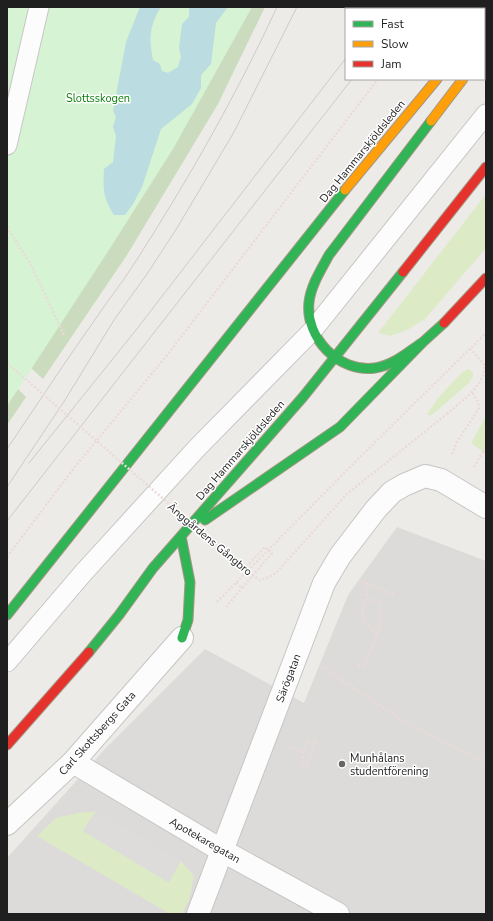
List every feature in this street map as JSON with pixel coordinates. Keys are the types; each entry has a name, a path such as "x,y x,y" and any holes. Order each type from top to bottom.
{"main road":[{"name":"Dag Hammarskjöldsleden","path":"7,615 326,214 435,80"},
{"path":"423,342 395,361 380,367 365,368 352,366 334,357 321,345 312,331 309,314 310,298 315,280 329,255 462,80"},
{"name":"Dag Hammarskjöldsleden","path":"7,745 83,660 132,598 153,568 303,397 486,167"},
{"path":"182,638 188,620 190,582 181,536 340,427 423,342 441,326 486,278"}],"street":[{"path":"433,478 486,507"},
{"name":"Särögatan","path":"198,914 221,850 324,583 340,556 376,509 392,492 404,485 433,478"},
{"name":"Carl Skottsbergs Gata","path":"7,824 73,762 182,638"},
{"name":"Apotekaregatan","path":"73,762 221,850 338,914"}],"lane":[{"path":"7,144 39,7"},
{"path":"7,662 84,572 197,448 312,331 486,114"}],"path":[{"path":"7,557 74,468 168,354 377,80"},
{"path":"7,226 31,265 64,335"},
{"path":"214,605 356,460 486,333"},
{"path":"433,478 479,408 478,402 472,392 481,381 485,366 471,349"},
{"name":"Änggårdens Gångbro","path":"7,363 244,569 260,580 268,578 276,573 348,494 472,392"},
{"path":"226,607 272,553 265,547 244,569"},
{"path":"355,576 395,595"},
{"path":"365,582 367,599 362,607 363,615 367,626 378,634"},
{"path":"236,583 242,588"},
{"path":"358,666 365,664 378,634 381,618 379,601 367,599"},
{"path":"317,664 399,718 441,741 486,762"},
{"path":"309,740 316,741 310,755 306,766 302,762 305,746 309,740"},
{"path":"310,755 315,757"}],"shaded area":[{"path":"397,527 486,561 486,914 7,914 7,858 104,750 205,649 304,703 348,595"},
{"path":"96,811 181,861 168,882 83,831"}],"green space":[{"name":"Slottsskogen","path":"7,7 252,7 173,149 7,406"},
{"path":"228,7 265,7 218,104 127,255 43,379 7,346 7,186"},
{"path":"486,194 486,248 425,319 407,330 390,336 378,333"},
{"path":"468,369 473,372 473,376 468,384 433,414 427,415 434,404 458,376"},
{"path":"7,378 26,397 7,425"},
{"path":"486,416 486,454 471,443"},
{"path":"96,811 83,831 169,882 181,861 194,876 189,900 182,914 170,914 37,836 56,818"}],"water":[{"path":"140,7 161,7 152,27 151,46 153,60 160,64 162,71 168,73 178,67 181,57 179,48 182,24 189,17 188,7 228,7 216,23 211,64 201,75 201,88 192,104 161,129 142,187 133,204 125,215 114,215 104,193 104,169 113,162 116,136 113,127 116,117 113,111 126,42"}],"tram line":[{"path":"7,449 77,345 130,270 173,202 228,106 277,7"},
{"path":"7,487 65,400 114,320 147,274 177,228 234,132 297,7"},
{"path":"29,463 136,330 345,59"},
{"path":"7,521 351,80"}],"traffic: fast":[{"path":"423,342 400,358 382,366 375,368 362,368 349,365 337,359 319,340 309,315 309,302 314,284 329,255 431,121"},
{"path":"7,615 345,190"},
{"path":"89,652 119,615 153,568 303,397 403,272"},
{"path":"205,520 340,427 423,342 444,323"},
{"path":"181,536 190,582 188,620 182,638"}],"traffic: slow":[{"path":"345,190 436,80"},
{"path":"431,121 462,80"}],"traffic: jam":[{"path":"403,272 486,167"},
{"path":"444,323 486,278"},
{"path":"7,745 89,652"}],"place":[{"name":"Munhålans studentförening","path":"342,764"}]}
